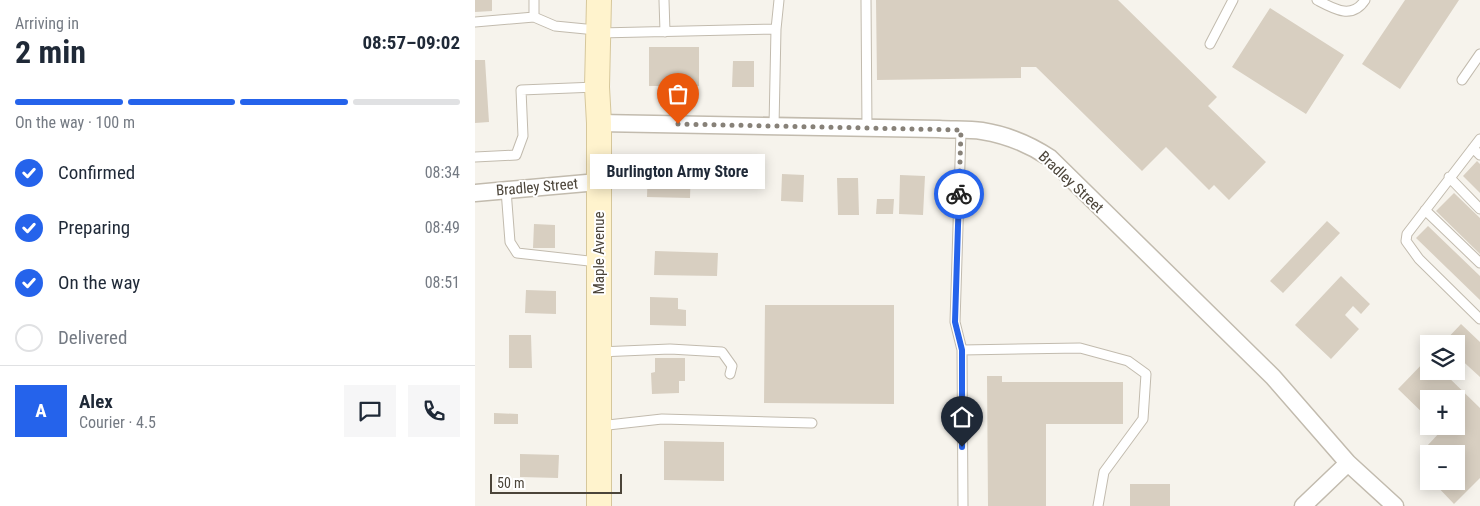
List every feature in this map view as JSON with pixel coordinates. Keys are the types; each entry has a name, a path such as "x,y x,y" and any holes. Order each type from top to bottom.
{"main road":[{"name":"Maple Avenue","path":"599,0 597,87 599,123 599,506"}],"street":[{"name":"Bradley Street","path":"599,123 980,130 1003,135 1037,150 1050,158 1273,377 1349,463 1395,506"},
{"name":"Bradley Street","path":"475,193 599,182"},
{"path":"1303,506 1349,463"}],"lane":[{"path":"534,0 534,17"},
{"path":"664,0 665,32"},
{"path":"775,126 776,29 779,0"},
{"path":"865,0 867,128"},
{"path":"1210,44 1233,0"},
{"path":"1317,0 1335,9 1350,12 1360,7 1365,0"},
{"path":"475,22 534,17 555,26 599,32 776,29"},
{"path":"1462,80 1480,54"},
{"path":"475,157 516,155 523,136 521,90 597,87"},
{"path":"961,130 955,322 962,350 963,506"},
{"path":"1480,139 1407,234 1406,242 1419,259 1480,319"},
{"path":"1473,148 1480,155"},
{"path":"1449,177 1480,209"},
{"path":"506,190 510,242 517,253 599,262"},
{"path":"1425,210 1480,262"},
{"path":"962,350 1080,348 1128,361 1146,374 1143,419 1104,472 1098,506"},
{"path":"599,352 670,349 722,352 732,366 730,374"},
{"path":"599,426 662,419 812,423"}],"building":[{"path":"475,0 492,0 492,11 475,12"},
{"path":"876,0 1118,0 1217,97 1208,106 1266,162 1229,200 1214,185 1209,190 1166,147 1142,171 1036,67 1021,67 1021,78 877,80"},
{"path":"1405,0 1459,0 1400,89 1362,64"},
{"path":"1270,8 1344,55 1306,114 1232,67"},
{"path":"649,47 699,47 699,86 649,86"},
{"path":"475,60 485,60 489,122 475,123"},
{"path":"733,61 754,61 754,87 732,87"},
{"path":"1477,161 1480,164 1480,193 1463,176"},
{"path":"648,163 691,164 690,198 647,197"},
{"path":"782,174 804,175 803,202 781,201"},
{"path":"900,175 925,176 923,215 899,214"},
{"path":"837,178 858,178 859,215 838,215"},
{"path":"1454,193 1480,218 1480,254 1436,211"},
{"path":"877,199 894,199 893,214 876,214"},
{"path":"1327,221 1340,233 1283,293 1270,281"},
{"path":"534,224 555,225 555,248 533,248"},
{"path":"1428,226 1480,276 1480,300 1416,238"},
{"path":"655,251 718,253 717,276 654,275"},
{"path":"1341,276 1370,304 1361,314 1353,306 1345,315 1359,329 1331,359 1295,325"},
{"path":"526,290 556,291 556,314 525,313"},
{"path":"650,297 678,298 678,309 686,310 686,326 650,325"},
{"path":"765,305 894,305 894,404 764,403"},
{"path":"1461,324 1480,342 1480,377 1465,363 1465,335 1451,335"},
{"path":"509,335 531,335 532,368 509,368"},
{"path":"655,358 685,358 685,381 679,381 679,393 652,394 651,373 655,372"},
{"path":"1420,366 1420,380 1451,380 1462,390 1420,390 1420,410 1398,389"},
{"path":"987,376 1002,376 1002,382 1123,382 1123,424 1046,424 1046,506 988,506"},
{"path":"1465,393 1480,408 1480,478 1454,504 1441,490 1465,490 1465,445 1428,445 1437,435 1465,435"},
{"path":"494,413 518,414 518,424 494,424"},
{"path":"664,441 724,442 724,481 664,480"},
{"path":"520,454 559,455 558,478 520,477"},
{"path":"1130,484 1170,484 1170,506 1130,506"}],"way so far":[{"path":"678,124 961,130 959,194"}],"place":[{"name":"Burlington Army Store","path":"678,124"}],"route":[{"path":"959,194 955,322 962,350 962,447"}]}
